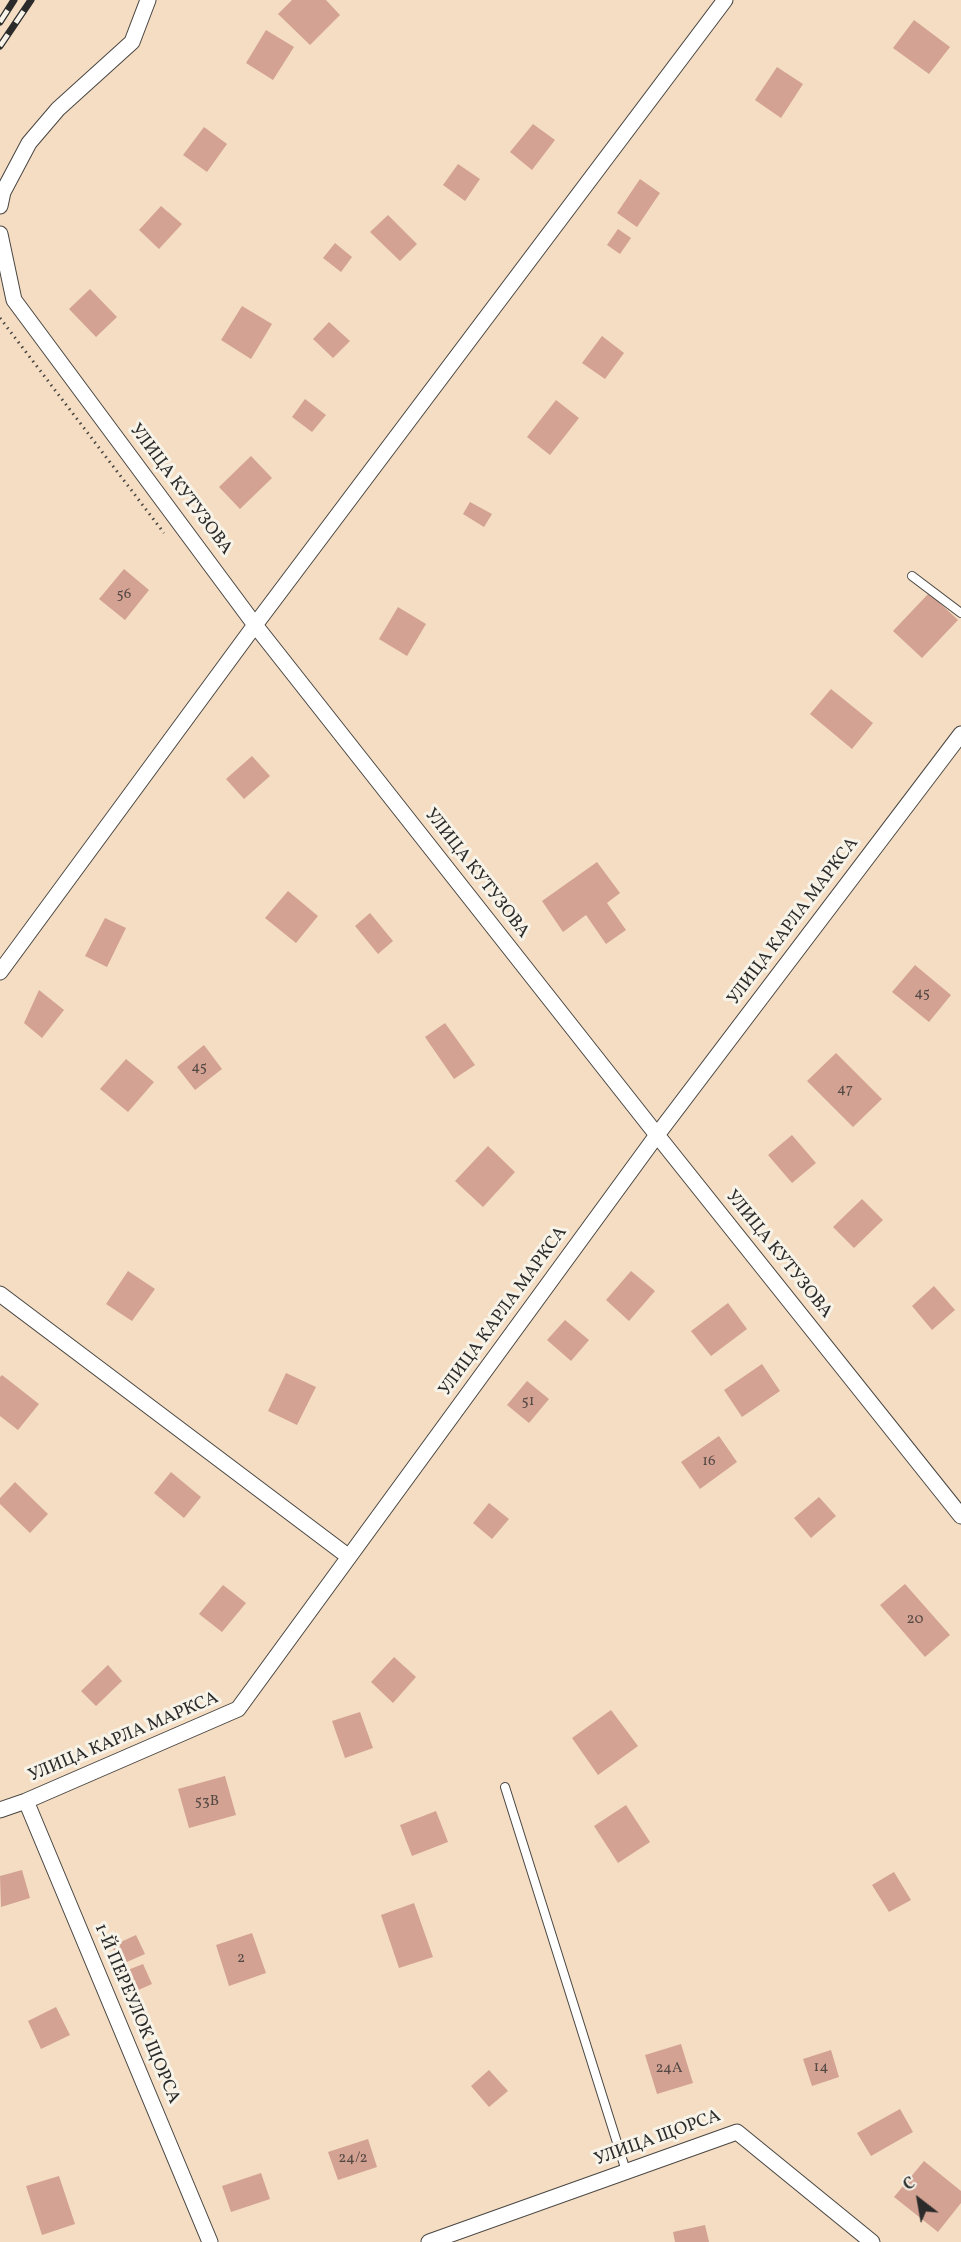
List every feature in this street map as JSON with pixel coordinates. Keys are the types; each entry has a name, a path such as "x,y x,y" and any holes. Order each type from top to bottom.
{"street":[{"path":"0,206 3,192 29,143 58,109 132,42 148,0"},
{"path":"0,972 255,625 725,0"},
{"name":"УЛИЦА КУТУЗОВА","path":"0,234 15,300 255,625 961,1516"},
{"name":"УЛИЦА КАРЛА МАРКСА","path":"0,1810 238,1710 657,1135 961,734"},
{"path":"0,1294 349,1557"},
{"name":"1-Й ПЕРЕУЛОК ЩОРСА","path":"26,1801 210,2242"},
{"name":"УЛИЦА ЩОРСА","path":"429,2242 737,2132 872,2242"}],"lane":[{"path":"912,576 961,613"},
{"path":"505,1787 626,2171"}],"path":[{"path":"0,318 166,535"}],"building":[{"path":"292,0 326,0 340,15 310,45 278,14"},
{"path":"914,20 950,47 929,74 893,48"},
{"path":"266,30 294,47 273,80 246,63"},
{"path":"777,67 803,84 781,118 755,100"},
{"path":"533,124 555,140 532,170 510,152"},
{"path":"204,127 227,144 207,172 183,155"},
{"path":"458,164 480,179 465,201 443,185"},
{"path":"640,179 660,193 637,227 617,213"},
{"path":"161,206 182,224 159,249 139,230"},
{"path":"388,215 417,244 400,261 370,232"},
{"path":"618,229 631,238 620,254 607,245"},
{"path":"335,243 352,257 341,272 323,258"},
{"path":"90,289 117,317 96,337 69,309"},
{"path":"242,306 272,324 251,359 221,340"},
{"path":"329,322 350,341 333,358 313,339"},
{"path":"602,336 624,353 605,379 582,363"},
{"path":"305,399 326,415 312,432 292,417"},
{"path":"556,400 579,418 550,455 527,437"},
{"path":"251,456 272,478 240,509 219,487"},
{"path":"470,502 492,514 484,527 463,514"},
{"path":"124,569 149,590 125,620 99,599"},
{"path":"929,593 958,620 922,658 893,631"},
{"path":"398,607 426,624 407,656 379,639"},
{"path":"831,689 873,723 852,749 810,714"},
{"path":"252,756 270,776 244,799 226,779"},
{"path":"597,862 620,893 607,903 626,930 606,944 586,915 563,932 542,901"},
{"path":"288,891 318,916 296,943 265,918"},
{"path":"370,913 393,941 378,954 355,926"},
{"path":"105,918 126,928 107,967 85,956"},
{"path":"915,965 951,995 929,1022 892,992"},
{"path":"39,990 64,1010 42,1038 24,1023"},
{"path":"445,1023 475,1065 454,1079 425,1037"},
{"path":"204,1045 222,1069 195,1090 177,1067"},
{"path":"836,1053 882,1099 853,1127 807,1081"},
{"path":"126,1059 154,1082 128,1112 100,1089"},
{"path":"792,1135 816,1163 792,1183 768,1155"},
{"path":"488,1146 515,1172 483,1207 455,1181"},
{"path":"862,1199 883,1220 854,1248 833,1227"},
{"path":"128,1271 155,1289 132,1321 106,1304"},
{"path":"631,1271 655,1291 629,1321 606,1300"},
{"path":"934,1286 955,1310 932,1330 912,1306"},
{"path":"728,1303 747,1329 711,1356 691,1331"},
{"path":"565,1320 589,1340 571,1361 547,1340"},
{"path":"762,1364 780,1391 742,1417 724,1390"},
{"path":"286,1373 316,1387 297,1425 268,1411"},
{"path":"2,1375 39,1404 18,1430 0,1416 0,1377"},
{"path":"527,1381 549,1399 529,1423 507,1405"},
{"path":"719,1436 737,1462 700,1489 681,1462"},
{"path":"171,1472 201,1497 184,1518 154,1493"},
{"path":"15,1482 48,1514 30,1533 0,1504 0,1498"},
{"path":"819,1497 836,1516 811,1538 794,1518"},
{"path":"489,1503 509,1519 492,1539 473,1523"},
{"path":"905,1584 950,1635 925,1657 880,1605"},
{"path":"223,1585 246,1603 222,1632 199,1614"},
{"path":"394,1657 416,1677 393,1703 371,1682"},
{"path":"108,1665 122,1681 96,1706 81,1691"},
{"path":"611,1710 638,1746 598,1775 572,1738"},
{"path":"360,1712 373,1748 345,1758 332,1721"},
{"path":"225,1776 236,1815 189,1828 178,1789"},
{"path":"626,1805 650,1842 618,1863 594,1826"},
{"path":"436,1811 448,1842 412,1856 400,1825"},
{"path":"22,1870 30,1898 1,1907 0,1876"},
{"path":"894,1872 911,1900 889,1912 872,1885"},
{"path":"414,1903 433,1957 399,1968 381,1915"},
{"path":"252,1933 266,1973 229,1986 216,1945"},
{"path":"136,1935 145,1954 120,1965 112,1946"},
{"path":"143,1964 152,1984 127,1995 118,1974"},
{"path":"56,2007 70,2035 41,2049 28,2021"},
{"path":"681,2044 693,2083 657,2094 645,2055"},
{"path":"831,2050 839,2077 812,2086 803,2059"},
{"path":"489,2070 508,2091 489,2107 471,2086"},
{"path":"900,2109 913,2132 871,2156 857,2133"},
{"path":"368,2139 377,2167 338,2180 328,2152"},
{"path":"924,2161 961,2191 961,2203 938,2232 894,2197"},
{"path":"261,2173 270,2199 231,2212 222,2186"},
{"path":"59,2176 75,2224 42,2235 26,2186"},
{"path":"705,2225 709,2242 675,2242 673,2232"}],"railway":[{"path":"0,22 14,0"},
{"path":"0,46 31,0"}]}
